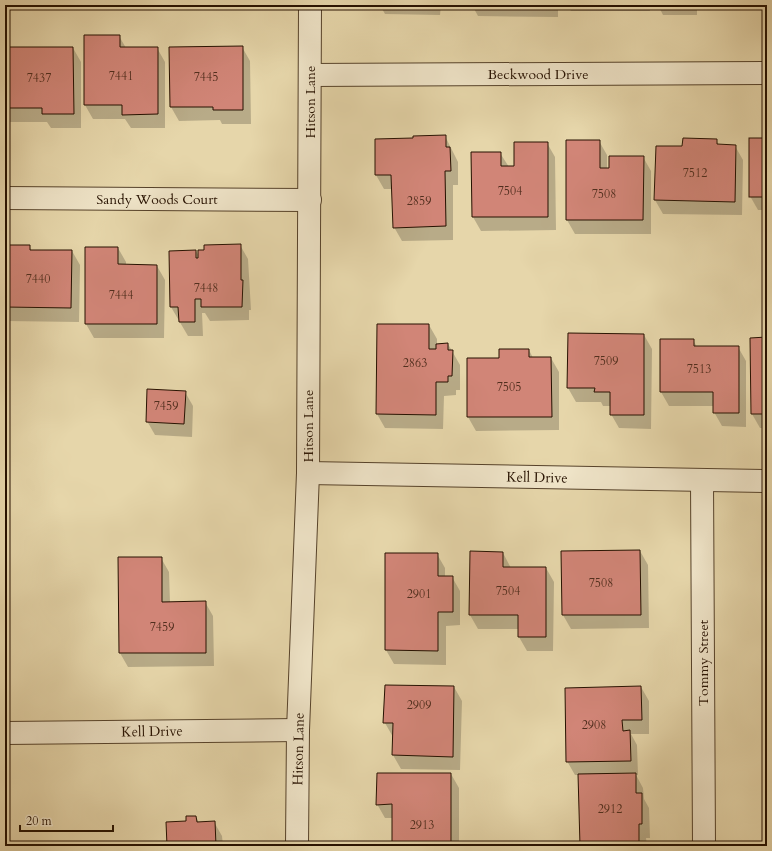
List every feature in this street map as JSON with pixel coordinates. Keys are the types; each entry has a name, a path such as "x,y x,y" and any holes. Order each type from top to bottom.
{"street":[{"name":"Hitson Lane","path":"297,846 298,730 308,473 310,5"},
{"name":"Beckwood Drive","path":"310,75 767,73"},
{"name":"Sandy Woods Court","path":"5,198 310,200"},
{"name":"Kell Drive","path":"308,473 702,481 767,480"},
{"name":"Tommy Street","path":"702,481 704,846"},
{"name":"Kell Drive","path":"5,733 298,730"}],"building":[{"path":"84,35 120,35 120,47 158,47 158,114 122,115 122,105 84,105"},
{"path":"243,46 243,110 213,110 213,107 170,107 169,47"},
{"path":"5,47 73,47 74,114 42,114 42,108 5,108"},
{"path":"446,135 446,147 450,147 451,171 445,171 446,226 393,228 391,175 375,175 375,139"},
{"path":"683,138 717,139 717,144 736,145 735,202 654,200 656,146 682,146"},
{"path":"749,138 767,138 767,197 749,197"},
{"path":"566,140 600,140 600,168 609,168 609,156 644,156 643,220 566,220"},
{"path":"514,142 548,142 548,217 472,217 471,152 501,152 501,166 514,166"},
{"path":"241,244 241,280 243,280 242,307 201,307 201,299 195,299 195,322 179,322 178,307 170,307 169,251 196,250 196,258 198,258 198,250 204,250 204,245"},
{"path":"5,245 30,245 30,250 72,250 71,308 5,307"},
{"path":"85,247 118,247 118,264 157,265 157,324 85,324"},
{"path":"377,324 429,324 429,349 436,349 436,344 448,343 448,350 453,350 452,376 448,376 448,382 436,382 436,415 376,414"},
{"path":"568,333 644,334 644,415 610,415 610,392 594,392 595,388 567,388"},
{"path":"767,337 767,414 751,414 750,338"},
{"path":"660,339 694,339 694,346 739,346 739,413 713,413 713,392 660,392"},
{"path":"499,349 529,349 529,357 551,357 552,417 467,417 467,358 499,358"},
{"path":"147,389 186,391 184,424 146,422"},
{"path":"640,550 641,615 562,615 561,551"},
{"path":"470,551 503,552 503,567 546,567 546,637 518,637 518,615 469,615"},
{"path":"385,553 438,553 438,576 453,576 453,612 438,612 438,651 385,650"},
{"path":"118,557 162,557 162,602 206,601 206,653 119,653"},
{"path":"385,685 454,686 453,757 392,755 393,723 383,723"},
{"path":"641,686 642,720 622,720 623,731 630,730 631,761 566,762 565,688"},
{"path":"377,773 451,773 451,846 392,846 392,804 376,805"},
{"path":"636,773 636,793 642,793 642,824 639,824 639,846 580,846 578,774"},
{"path":"186,816 196,816 197,822 215,821 216,846 167,846 166,822 186,821"}]}
